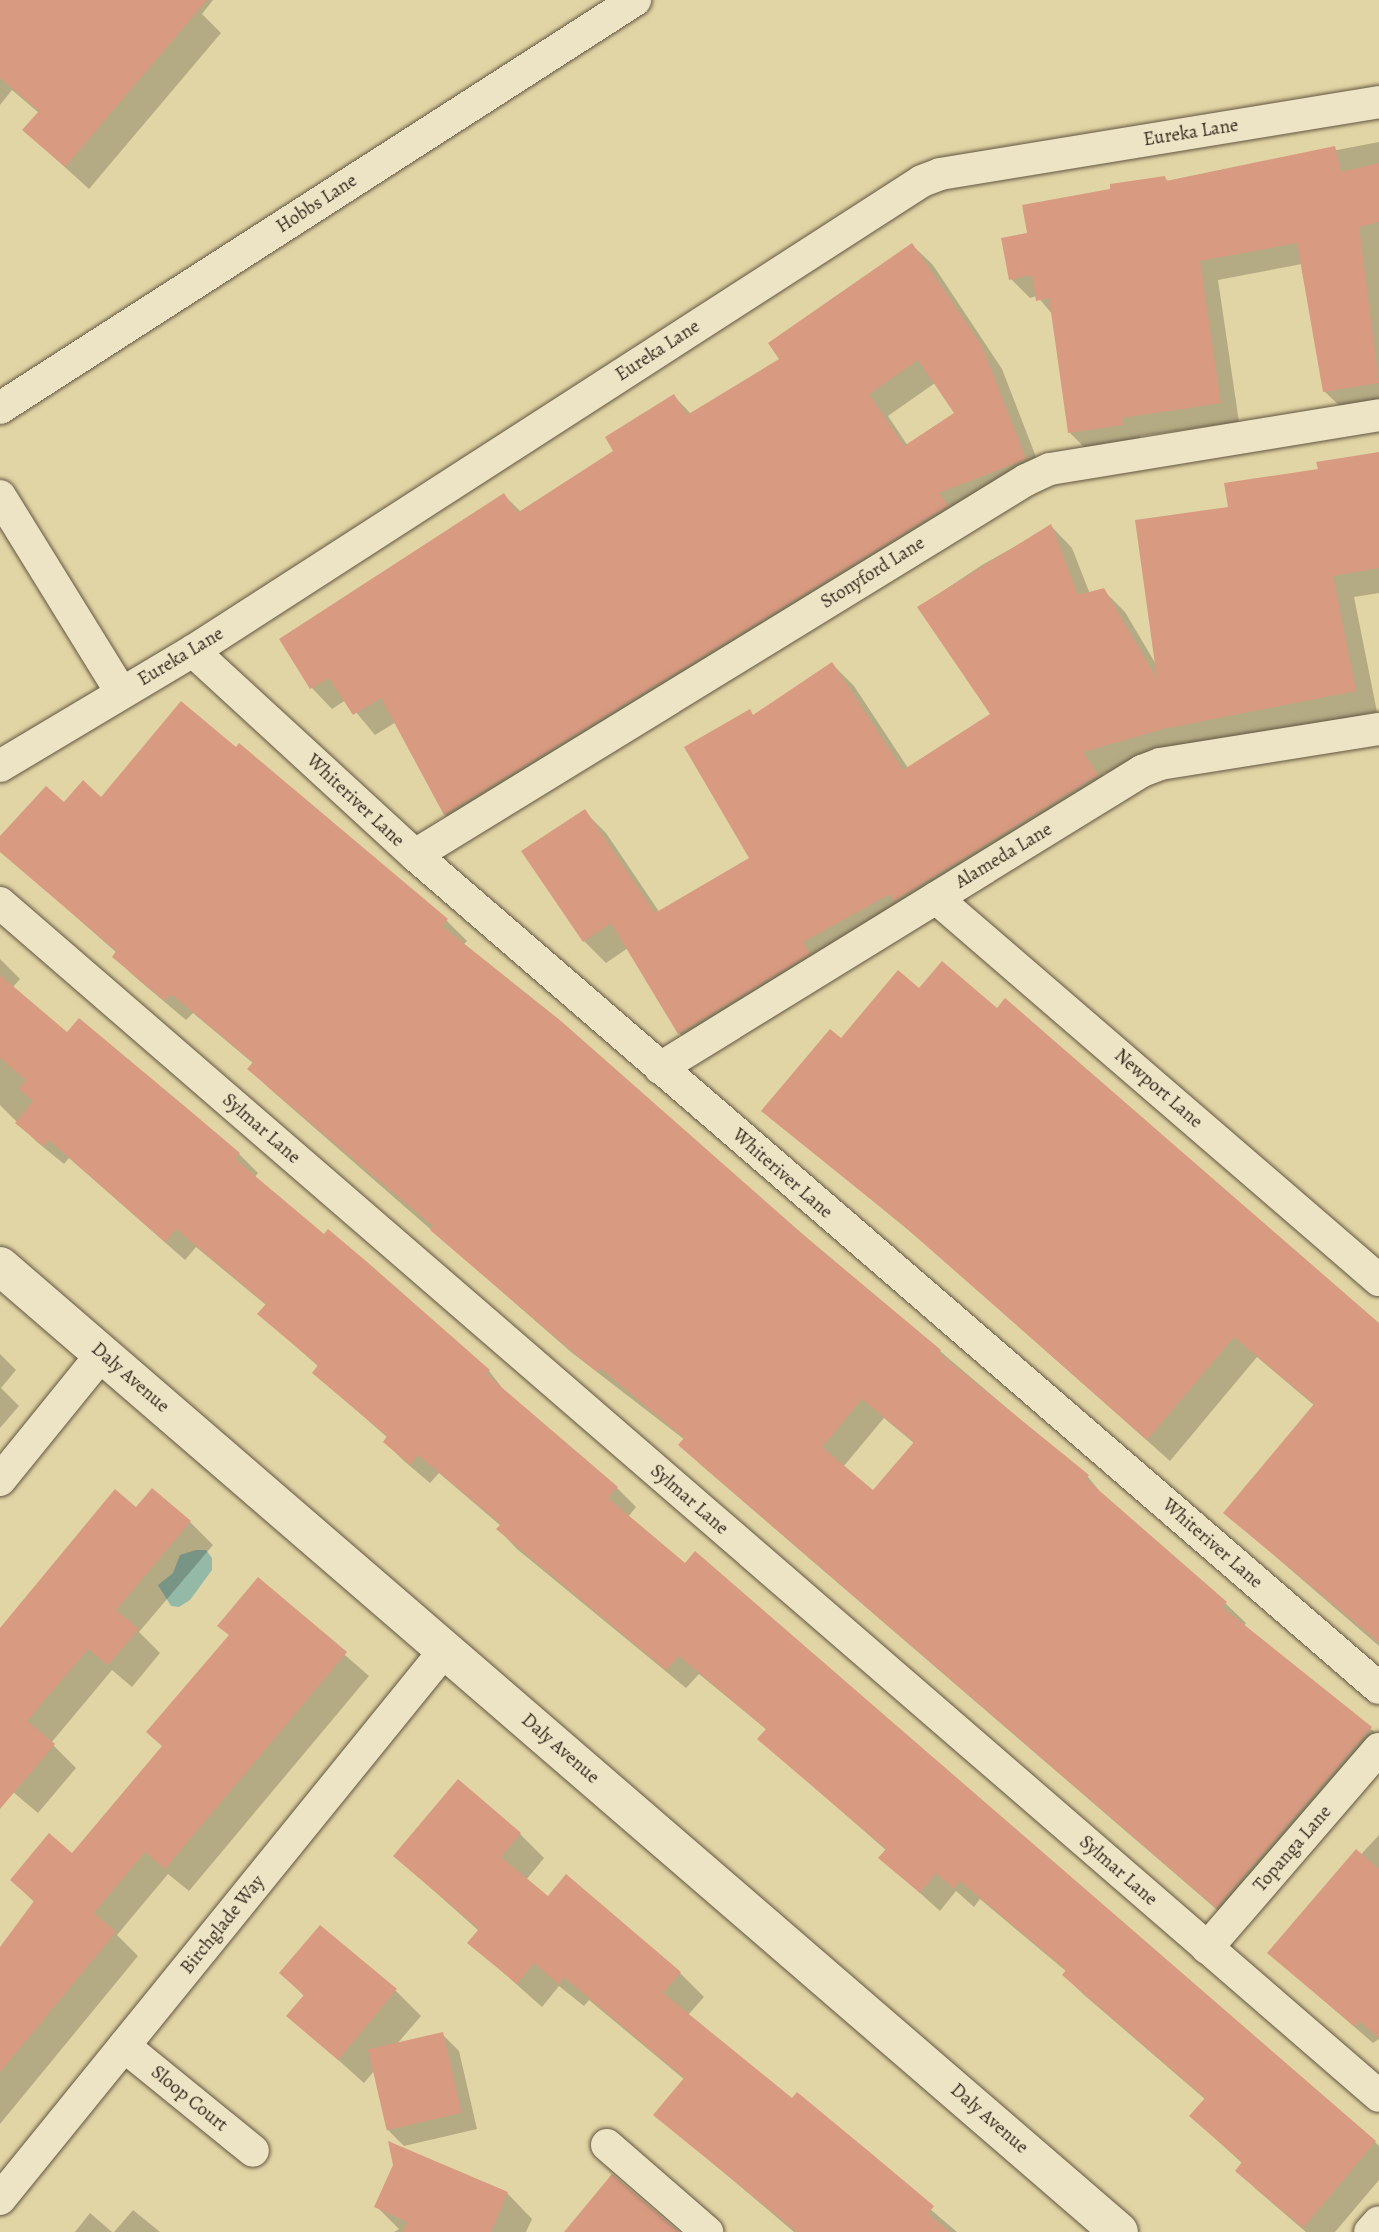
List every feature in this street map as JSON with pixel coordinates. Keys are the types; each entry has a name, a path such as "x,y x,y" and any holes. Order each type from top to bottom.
{"street":[{"name":"Hobbs Lane","path":"0,408 635,0"},
{"name":"Eureka Lane","path":"0,766 193,651 922,181 940,174 1379,102"},
{"name":"Stonyford Lane","path":"415,855 1026,480 1050,469 1379,415"},
{"path":"0,496 121,692"},
{"name":"Whiteriver Lane","path":"193,651 415,855 1379,1688"},
{"name":"Alameda Lane","path":"660,1068 1160,764 1379,729"},
{"name":"Newport Lane","path":"936,898 1379,1280"},
{"name":"Sylmar Lane","path":"0,903 1379,2096"},
{"name":"Daly Avenue","path":"0,1266 1119,2232"},
{"path":"0,1480 102,1354"},
{"name":"Birchglade Way","path":"0,2200 445,1650"},
{"name":"Topanga Lane","path":"1207,1948 1379,1749"},
{"name":"Sloop Court","path":"124,2046 253,2151"},
{"path":"607,2144 707,2232"},
{"path":"1370,2232 1379,2222"}],"shaded area":[{"path":"206,1550 212,1558 212,1570 190,1600 179,1607 171,1606 158,1585 173,1573 180,1555"}],"building":[{"path":"0,0 207,0 65,167 22,130 39,111 0,78"},
{"path":"1335,146 1341,172 1379,163 1379,222 1359,227 1379,383 1323,392 1297,243 1200,261 1221,403 1122,418 1123,425 1068,433 1049,298 1036,301 1032,275 1009,280 1001,238 1027,233 1022,205 1110,189 1110,184 1165,176 1166,181"},
{"path":"912,243 982,346 1026,459 939,493 948,506 444,815 381,698 353,715 329,678 310,689 279,639 504,493 517,513 613,451 605,437 674,394 687,415 779,359 768,343","holes":["918,360 954,413 904,446 869,394"]},
{"path":"1379,452 1379,568 1333,576 1356,691 1163,729 1083,752 1098,775 894,901 890,894 803,942 810,954 678,1034 611,923 583,942 521,851 585,809 655,913 749,858 684,747 750,709 753,715 832,662 903,770 990,714 917,607 1051,524 1078,595 1104,588 1157,679 1135,520 1228,507 1224,483 1318,469 1316,462"},
{"path":"181,701 236,747 239,743 448,919 442,926 561,1021 807,1238 941,1350 939,1353 1089,1475 1086,1479 1227,1602 1222,1607 1372,1727 1216,1908 678,1445 684,1438 600,1368 597,1372 430,1230 433,1226 247,1069 253,1062 171,994 165,1001 112,957 116,951 0,852 0,836 46,786 64,802 83,780 101,797","holes":["862,1399 914,1442 873,1490 822,1447"]},
{"path":"942,961 997,1008 1005,998 1379,1323 1379,1642 1223,1513 1314,1404 1234,1337 1147,1440 905,1227 761,1111 830,1029 841,1038 898,970 919,988"},
{"path":"0,975 67,1032 79,1018 240,1153 235,1159 324,1234 328,1229 366,1261 490,1370 486,1374 618,1487 608,1498 685,1563 695,1551 1376,2141 1303,2228 1235,2171 1242,2162 1189,2116 1205,2098 1062,1975 1066,1970 960,1881 954,1889 936,1873 920,1893 878,1858 886,1849 757,1739 766,1729 679,1656 666,1670 496,1529 501,1524 418,1455 410,1465 383,1442 387,1436 312,1373 318,1365 257,1314 266,1304 176,1229 165,1242 49,1140 43,1146 15,1123 33,1101 19,1089 26,1080 0,1058"},
{"path":"152,1488 191,1521 116,1610 139,1629 108,1665 88,1649 27,1721 55,1744 0,1809 0,1628 115,1489 136,1507"},
{"path":"258,1577 347,1652 165,1869 145,1852 94,1913 116,1932 0,2072 0,1947 34,1901 10,1880 49,1833 72,1853 162,1746 146,1732 229,1635 217,1626"},
{"path":"458,1779 521,1833 501,1857 548,1896 566,1874 681,1972 663,1993 792,2098 797,2092 872,2154 934,2206 928,2214 950,2232 797,2232 653,2115 684,2078 564,1977 559,1984 534,1963 517,1984 467,1943 479,1929 393,1856"},
{"path":"1356,1849 1379,1869 1379,2038 1359,2021 1355,2027 1267,1953"},
{"path":"320,1925 397,1989 338,2060 286,2016 304,1995 279,1973"},
{"path":"443,2032 462,2113 387,2130 368,2049"},
{"path":"388,2141 508,2192 491,2232 403,2232 408,2222 374,2207 393,2165"},
{"path":"612,2174 679,2232 564,2232"}]}
